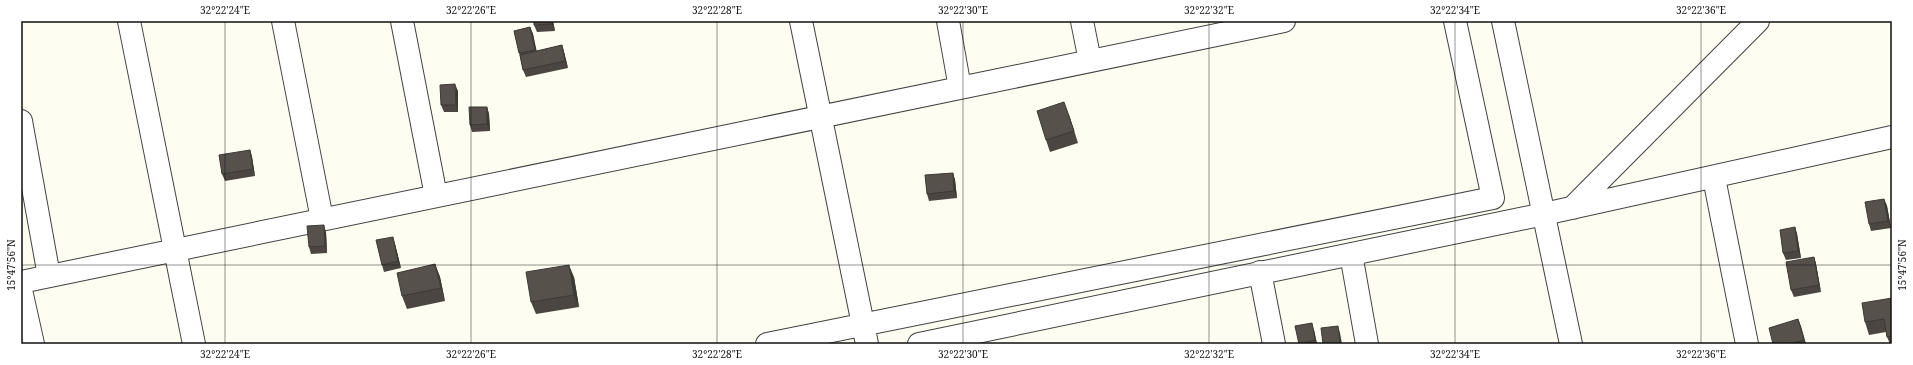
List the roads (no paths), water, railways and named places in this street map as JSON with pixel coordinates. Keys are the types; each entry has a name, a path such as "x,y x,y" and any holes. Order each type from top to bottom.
{"street":[{"path":"129,21 194,344"},
{"path":"283,21 322,219"},
{"path":"402,21 436,196"},
{"path":"800,21 865,334"},
{"path":"948,21 960,88"},
{"path":"1082,21 1090,61"},
{"path":"21,282 1284,21"},
{"path":"767,344 865,334 1493,198 1455,21"},
{"path":"1504,21 1571,344"},
{"path":"1572,208 1758,21"},
{"path":"21,121 48,276"},
{"path":"920,344 1714,178 1892,137"},
{"path":"1714,178 1747,344"},
{"path":"1350,254 1367,344"},
{"path":"1260,272 1274,344"},
{"path":"21,290 33,344"}]}
